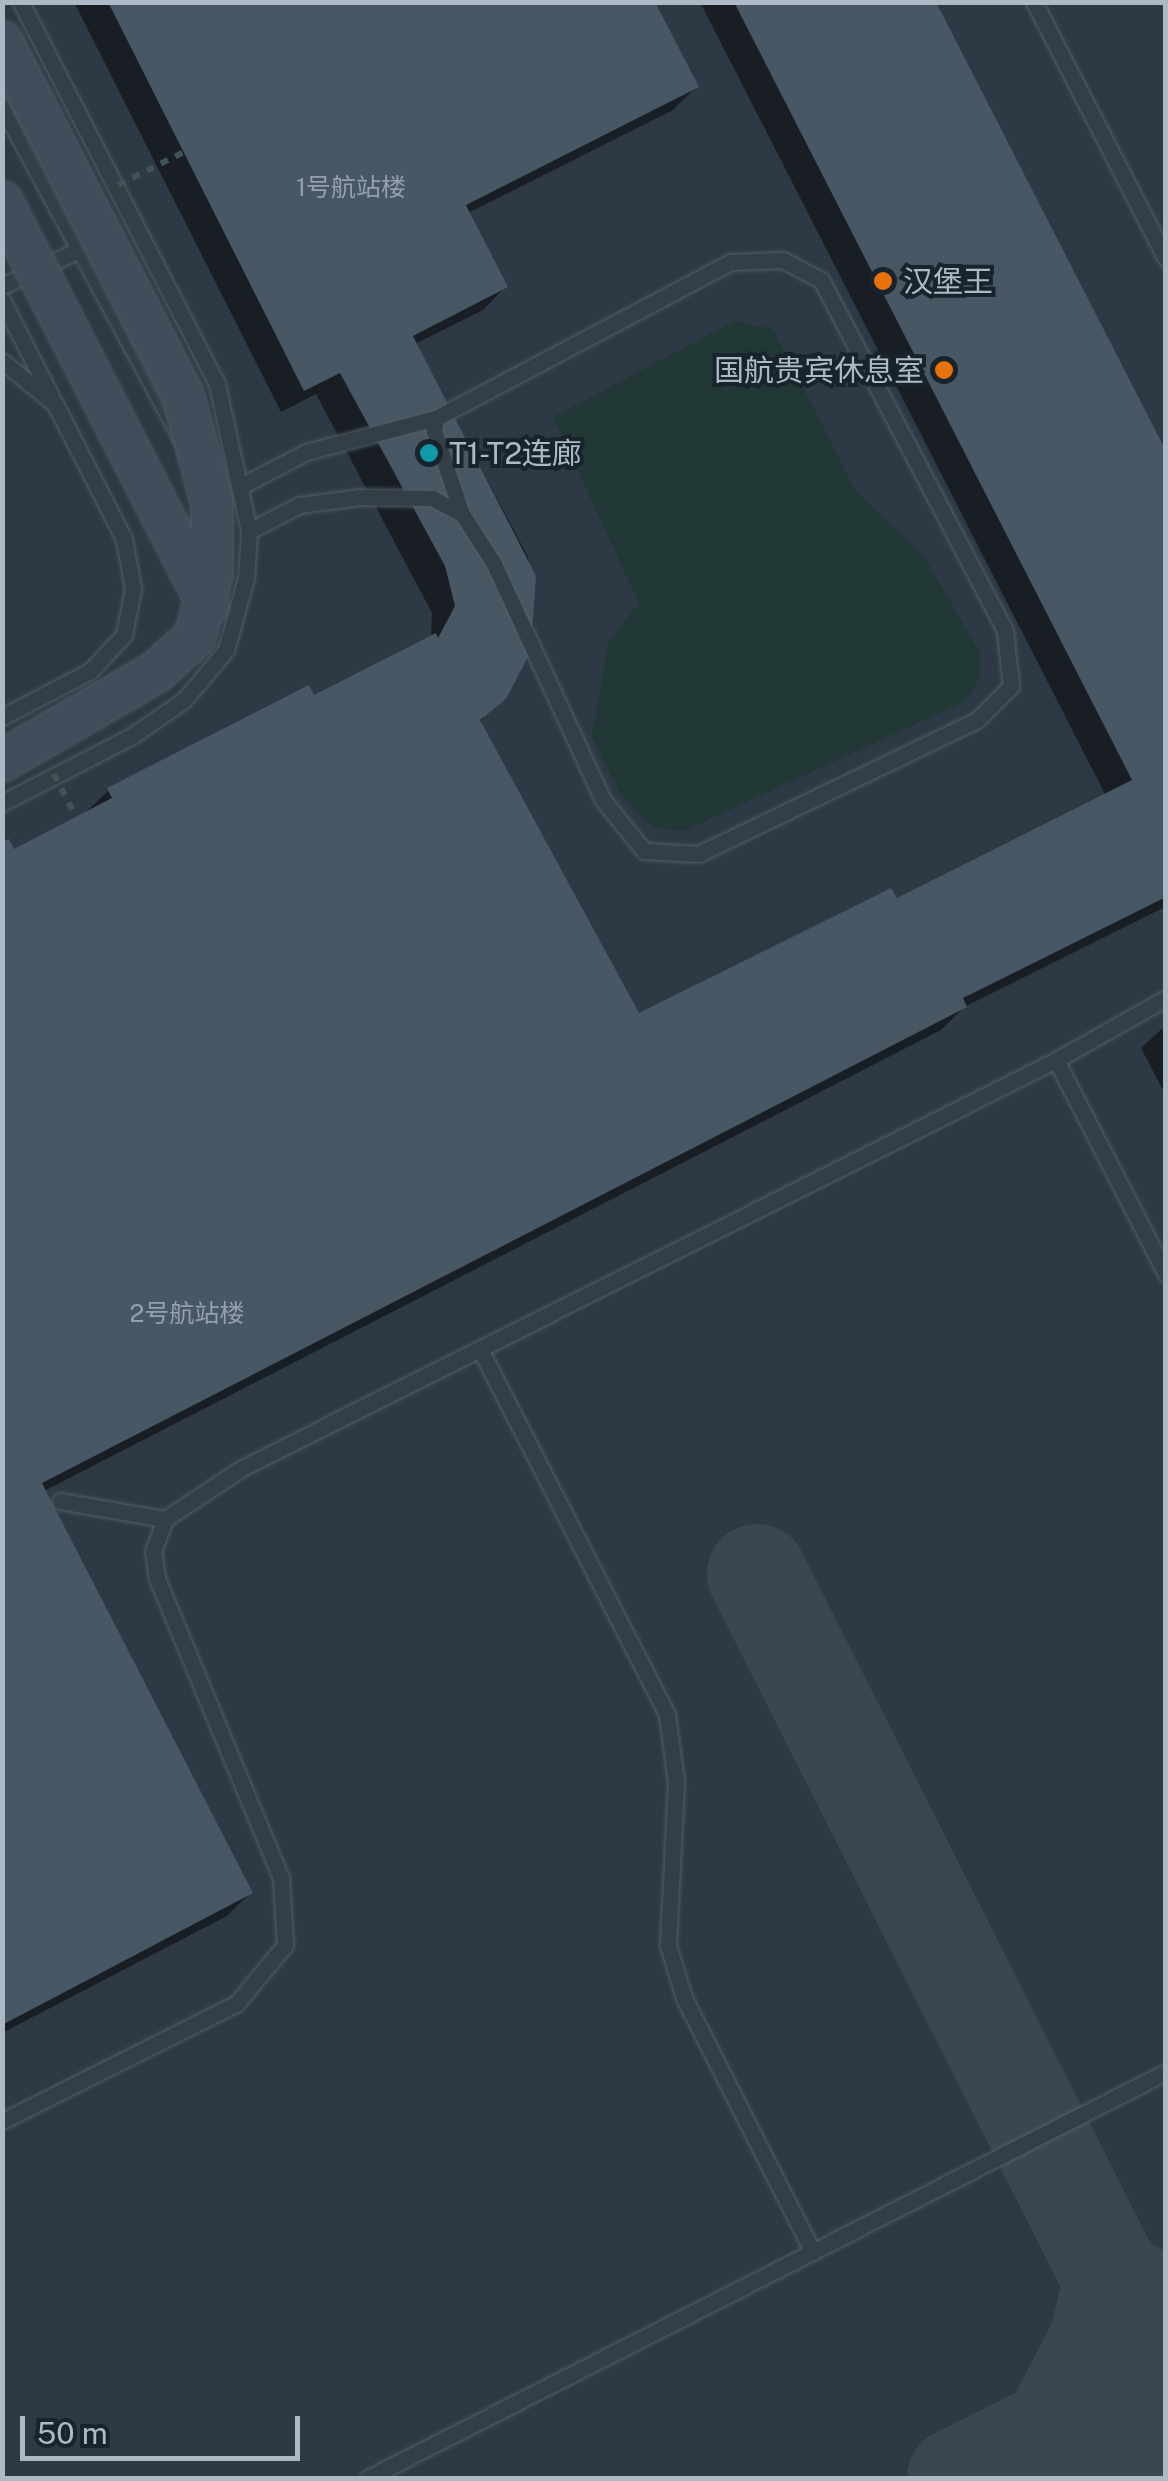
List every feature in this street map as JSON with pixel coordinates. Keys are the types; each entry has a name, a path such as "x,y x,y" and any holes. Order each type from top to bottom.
{"main road":[{"path":"2,42 183,395 212,503 208,604 196,637 156,672 20,752"},
{"path":"2,202 208,604"}],"lane":[{"path":"2,803 184,700 226,650 246,578 249,531 217,384 21,2"},
{"path":"1034,2 1166,259"},
{"path":"2,106 171,429 239,487"},
{"path":"2,286 134,222"},
{"path":"239,487 306,452 436,418 732,262 783,260 821,280 1004,631 1010,686 977,720 699,854 644,851 603,800 493,562 462,514 434,431 436,418"},
{"path":"2,300 124,539 133,589 124,634 90,671 2,717"},
{"path":"2,361 56,404"},
{"path":"249,531 300,505 360,497 432,498 462,514"},
{"path":"2,2121 236,2004 285,1945 281,1878 157,1579 154,1551 165,1519 198,1492 1056,1060 1166,998"},
{"path":"1056,1060 1166,1274"},
{"path":"480,1349 667,1714 676,1782 668,1945 684,1998 813,2252"},
{"path":"60,1501 165,1519"},
{"path":"368,2478 1166,2072"}],"path":[{"path":"20,752 76,817"}],"shaded area":[{"path":"3,3 1165,3 1165,2478 3,2478"}],"green space":[{"path":"735,321 773,329 854,488 925,558 980,653 980,677 966,701 684,831 652,827 621,795 592,736 608,643 639,603 553,417"}],"building":[{"path":"108,2 655,2 699,87 466,205 508,287 413,336 536,576 531,651 506,699 480,720 639,1013 891,888 897,898 1132,780 734,2 936,2 1166,451 1166,897 963,998 967,1007 42,1483 253,1893 2,2025 2,842 9,839 14,849 112,798 107,788 309,685 314,695 436,633 438,638 455,606 445,566 340,373 304,391"}],"taxiway":[{"path":"757,1574 1166,2385"},
{"path":"1143,2296 1114,2279 1098,2343 1053,2429 1153,2478"},
{"path":"957,2478 1113,2400"}],"place":[{"name":"汉堡王","path":"883,281"},
{"name":"国航贵宾休息室","path":"944,370"},
{"name":"T1-T2连廊","path":"429,453"}]}
